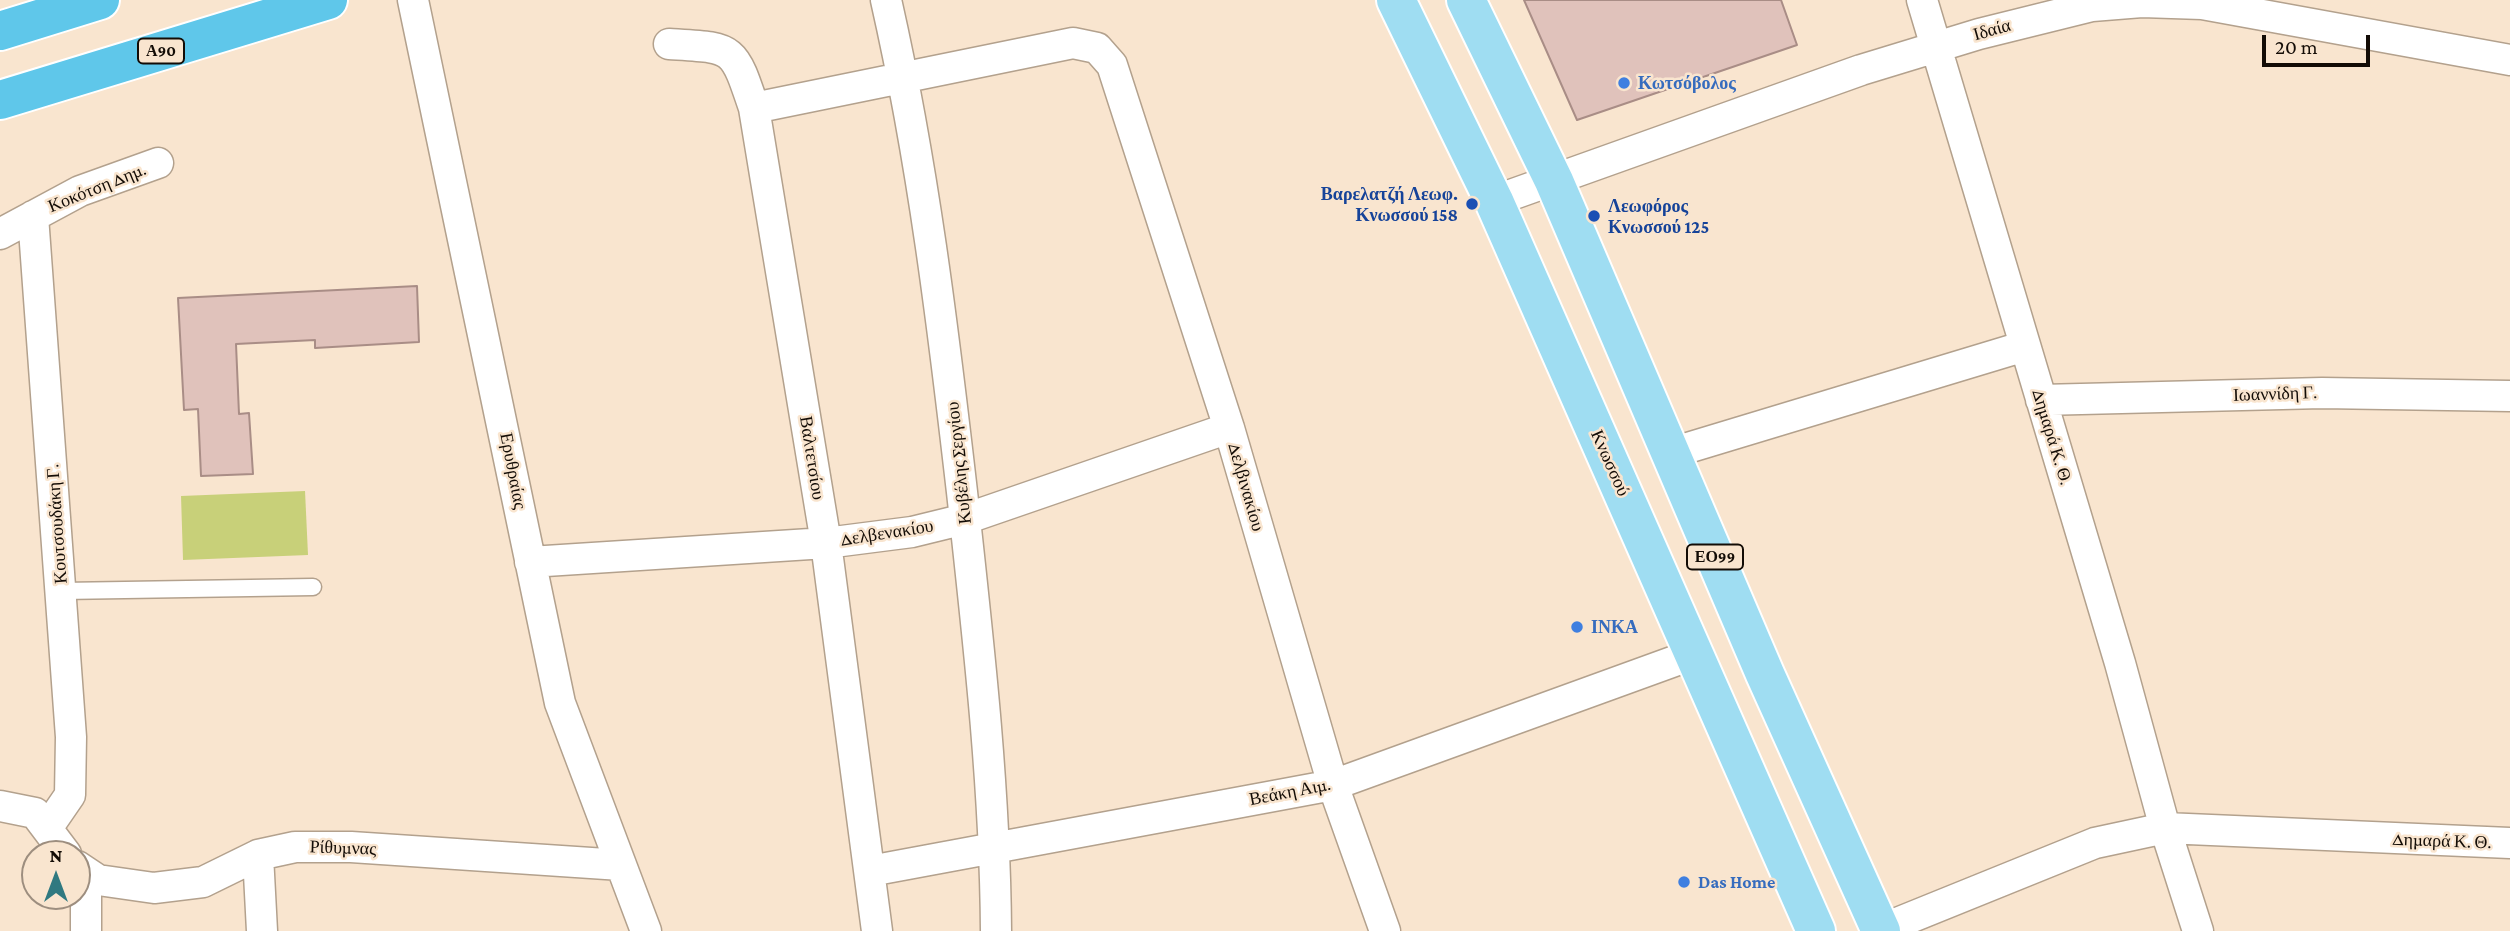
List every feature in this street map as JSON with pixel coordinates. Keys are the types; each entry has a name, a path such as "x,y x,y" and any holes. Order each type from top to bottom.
{"highway":[{"path":"0,31 100,0"},
{"name":"Α90","path":"0,100 325,1"}],"main road":[{"name":"Κνωσσού","path":"1396,0 1494,201 1816,931"},
{"name":"ΕΟ99","path":"1466,0 1554,181 1765,674 1880,930"}],"street":[{"name":"Ερυθραίας","path":"413,0 511,457 560,703 646,931"},
{"name":"Κυβέλης Σεργίου","path":"886,0 903,76 935,265 965,519 996,847 996,931"},
{"name":"Δημαρά Κ. Θ.","path":"1922,0 2120,663 2165,828 2198,931"},
{"name":"Ιδαία","path":"1494,201 1861,70 2025,21 2092,6 2172,1 2259,12 2510,60"},
{"name":"Δελβινακίου","path":"903,76 1073,43 1097,48 1112,65 1229,428 1333,785 1385,931"},
{"name":"Βαλτετσίου","path":"669,44 727,51 739,63 754,108 826,544 877,931"},
{"path":"754,108 903,76"},
{"name":"Κοκότση Δημ.","path":"0,234 79,191 158,163"},
{"name":"Κουτσουδάκη Γ.","path":"33,216 62,591 71,788 65,804 48,827"},
{"path":"1671,453 2025,346"},
{"name":"Ιωαννίδη Γ.","path":"2041,400 2322,393 2510,396"},
{"name":"Δελβενακίου","path":"530,562 826,544 912,532 965,519 1229,428"},
{"name":"Βεάκη Αιμ.","path":"870,871 1333,785 1694,654"},
{"path":"0,806 28,810 48,827 58,840"},
{"name":"Δημαρά Κ. Θ.","path":"1880,930 1987,884 2095,843 2165,828 2510,843"},
{"name":"Ρίθυμνας","path":"91,875 98,880 126,886 177,887 203,882 258,855 295,846 351,846 621,865"},
{"path":"258,855 262,931"},
{"path":"83,910 86,931"}],"lane":[{"path":"62,591 313,586"}],"green space":[{"path":"305,491 308,555 183,560 181,496"}],"building":[{"name":"Κωτσόβολος","path":"1524,0 1781,0 1797,45 1577,120"},
{"path":"417,286 419,342 315,348 315,340 236,344 239,414 249,413 253,474 201,476 198,409 184,410 178,298"}],"place":[{"name":"Κωτσόβολος","path":"1624,83"},
{"name":"Βαρελατζή Λεωφ. Κνωσσού 158","path":"1472,204"},
{"name":"Λεωφόρος Κνωσσού 125","path":"1594,216"},
{"name":"ΙΝΚΑ","path":"1577,627"},
{"name":"Das Home","path":"1684,882"}]}
